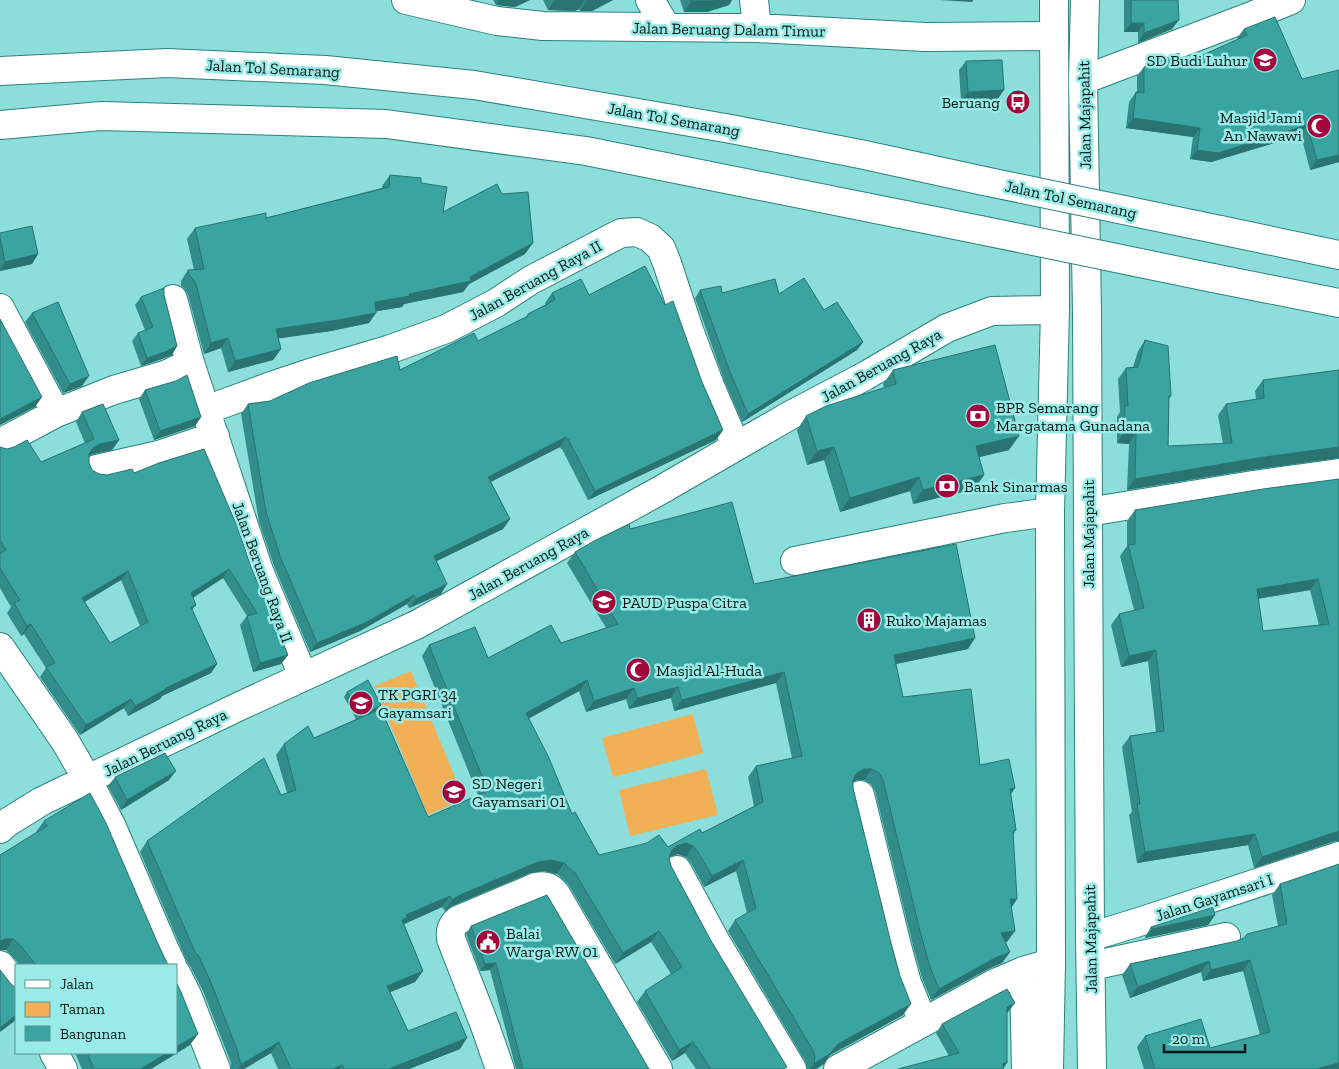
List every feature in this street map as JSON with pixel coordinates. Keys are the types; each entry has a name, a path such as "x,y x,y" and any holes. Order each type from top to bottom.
{"main road":[{"name":"Jalan Beruang Dalam Timur","path":"406,0 493,10 543,26 757,28 925,37 1054,36"},
{"path":"650,0 666,27"},
{"path":"754,0 757,28"},
{"name":"Jalan Majapahit","path":"1049,1069 1051,963 1050,512 1055,310 1054,0"},
{"name":"Jalan Majapahit","path":"1085,0 1083,80 1088,312 1092,1069"},
{"path":"1083,80 1291,0"},
{"name":"Jalan Tol Semarang","path":"0,71 167,63 325,70 474,84 730,128 1339,255"},
{"path":"0,125 101,116 386,124 586,151 1339,303"},
{"name":"Jalan Beruang Raya II","path":"206,410 274,385 388,350 446,329 496,303 531,280 581,253 621,233 637,232 650,238 664,255 710,386 736,446"},
{"name":"Jalan Beruang Raya II","path":"173,299 190,363 259,572 303,676"},
{"path":"0,308 56,412"},
{"name":"Jalan Beruang Raya","path":"0,829 42,801 416,624 659,491 947,328 992,310 1055,310"},
{"path":"0,444 56,412 114,390 166,375 190,363"},
{"path":"97,469 159,455 215,436"},
{"path":"1088,512 1339,472"},
{"path":"795,561 1005,518 1050,512"},
{"path":"0,647 65,742 87,779 112,827 172,964"},
{"path":"860,795 900,958 907,983 923,1022"},
{"name":"Jalan Gayamsari I","path":"1090,936 1151,918 1339,856"},
{"path":"677,870 716,942 792,1069"},
{"path":"500,1069 450,933 452,926 458,920 544,885 551,888 556,894 658,1069"},
{"path":"1091,966 1226,937"},
{"path":"838,1069 995,983 1023,971 1051,963"},
{"path":"0,965 15,985"},
{"path":"1023,971 1026,1069"},
{"path":"178,977 188,997 216,1069"},
{"path":"55,1054 63,1069"}],"green space":[{"path":"411,671 464,799 428,815 374,686"},
{"path":"693,714 703,753 613,777 602,738"},
{"path":"706,769 718,815 630,836 619,790"}],"building":[{"path":"690,0 719,0 691,1"},
{"path":"1131,0 1178,0 1179,20 1144,33 1144,23 1131,23"},
{"path":"1275,17 1302,79 1339,70 1339,155 1317,160 1307,125 1218,153 1197,150 1200,128 1133,118 1136,92 1144,93 1144,67 1179,53 1179,66 1247,35 1244,29"},
{"path":"1002,60 1004,90 968,92 966,61"},
{"path":"390,175 421,178 421,183 447,187 443,212 497,184 502,194 528,192 533,243 470,277 471,281 409,294 410,296 375,302 376,313 276,329 281,349 235,361 228,338 211,343 196,284 189,275 188,270 204,269 195,228 266,213 266,218 389,187"},
{"path":"32,226 38,254 5,262 0,233"},
{"path":"645,266 665,305 673,301 702,382 723,430 595,491 566,437 488,477 510,519 434,556 447,584 416,599 414,595 367,622 317,643 280,556 266,512 248,404 270,401 309,383 397,356 400,370 474,333 478,341 528,316 528,314 555,300 552,293 581,279 589,295"},
{"path":"804,278 824,310 837,302 863,342 748,414 730,372 700,290 721,286 722,293 775,279 779,294"},
{"path":"164,288 164,295 177,346 147,358 138,333 153,327 141,297"},
{"path":"58,302 89,376 70,384 32,313"},
{"path":"0,319 42,397 0,419"},
{"path":"1145,340 1168,346 1171,396 1169,396 1168,446 1232,443 1226,404 1264,398 1263,380 1339,370 1339,447 1258,458 1135,479 1136,432 1124,432 1125,405 1128,406 1126,368 1138,367"},
{"path":"995,345 1019,436 976,446 984,475 923,490 919,477 850,498 834,447 817,451 806,416 826,406 896,384 893,370"},
{"path":"187,375 201,417 160,431 145,390 176,381"},
{"path":"103,404 119,440 100,444 93,448 89,454 89,463 92,470 99,474 107,475 132,469 134,473 204,449 288,655 260,663 247,616 257,613 229,569 191,593 196,605 191,607 217,664 166,688 135,706 131,699 86,725 46,667 55,663 31,624 27,626 14,603 20,600 0,568 0,553 6,550 0,540 0,447 7,449 27,440 41,462 94,439 82,412","holes":["128,571 148,622 110,643 82,598"]},
{"path":"1339,479 1339,831 1262,857 1255,834 1145,852 1137,804 1140,804 1130,736 1164,731 1156,650 1129,656 1119,614 1144,608 1128,545 1135,544 1135,510 1263,489","holes":["1318,579 1329,624 1263,631 1257,589"]},
{"path":"732,502 754,584 956,544 975,638 894,655 903,697 971,689 980,765 1009,759 1015,788 1010,789 1016,830 1013,831 1017,899 1010,899 1015,931 1001,933 1010,952 995,958 939,989 930,967 921,935 883,780 879,773 872,769 864,769 857,773 853,780 853,788 891,943 900,976 911,1004 838,1044 831,1053 814,1064 813,1050 735,920 756,908 743,860 712,876 698,852 693,846 686,843 672,850 669,858 671,866 710,939 787,1067 783,1069 711,1069 693,1042 679,1050 645,991 682,967 659,931 623,953 575,873 564,863 551,860 538,862 452,900 450,896 406,915 407,917 402,920 423,971 387,986 408,1031 456,1012 467,1038 389,1069 344,1069 342,1065 333,1069 291,1069 279,1042 242,1064 210,980 195,952 147,841 264,758 281,795 296,790 284,744 308,726 314,738 381,709 428,817 488,791 429,645 475,627 488,658 551,625 561,643 618,624 575,552 629,524 630,529","holes":["784,672 802,756 756,766 763,802 702,833 700,829 668,847 659,835 647,843 599,855 575,812 572,814 549,758 526,713 587,680 594,701 634,688 637,698 678,687 682,700"]},
{"name":"TK PGRI 34 Gayamsari","path":"368,680 381,705 361,717 347,692"},
{"path":"165,753 176,771 127,800 115,777"},
{"path":"90,793 106,823 168,964 35,964 13,939 0,941 0,855 47,826 44,821"},
{"path":"1339,864 1339,1063 1316,1069 1155,1069 1145,1036 1201,1019 1210,1048 1270,1032 1250,960 1211,970 1209,961 1138,987 1130,964 1237,941 1244,938 1247,934 1287,924 1280,884"},
{"path":"547,895 649,1069 523,1069 496,963 485,964 471,926"},
{"path":"1213,907 1215,915 1152,929 1151,927"},
{"path":"0,970 15,987 15,1016 0,1028"},
{"path":"178,986 181,992 198,1034 178,1046"},
{"path":"1007,989 1015,1003 1007,1007 1007,1063 1003,1063 1003,1069 898,1069 959,1053 942,1024"},
{"path":"87,1054 165,1054 142,1069 94,1069"}],"place":[{"name":"SD Budi Luhur","path":"1265,60"},
{"name":"Beruang","path":"1018,102"},
{"name":"Masjid Jami An Nawawi","path":"1319,126"},
{"name":"BPR Semarang Margatama Gunadana","path":"978,416"},
{"name":"Bank Sinarmas","path":"947,486"},
{"name":"PAUD Puspa Citra","path":"604,602"},
{"name":"Ruko Majamas","path":"869,620"},
{"name":"Masjid Al-Huda","path":"638,670"},
{"name":"TK PGRI 34 Gayamsari","path":"361,703"},
{"name":"SD Negeri Gayamsari 01","path":"454,792"},
{"name":"Balai Warga RW 01","path":"488,942"}]}
